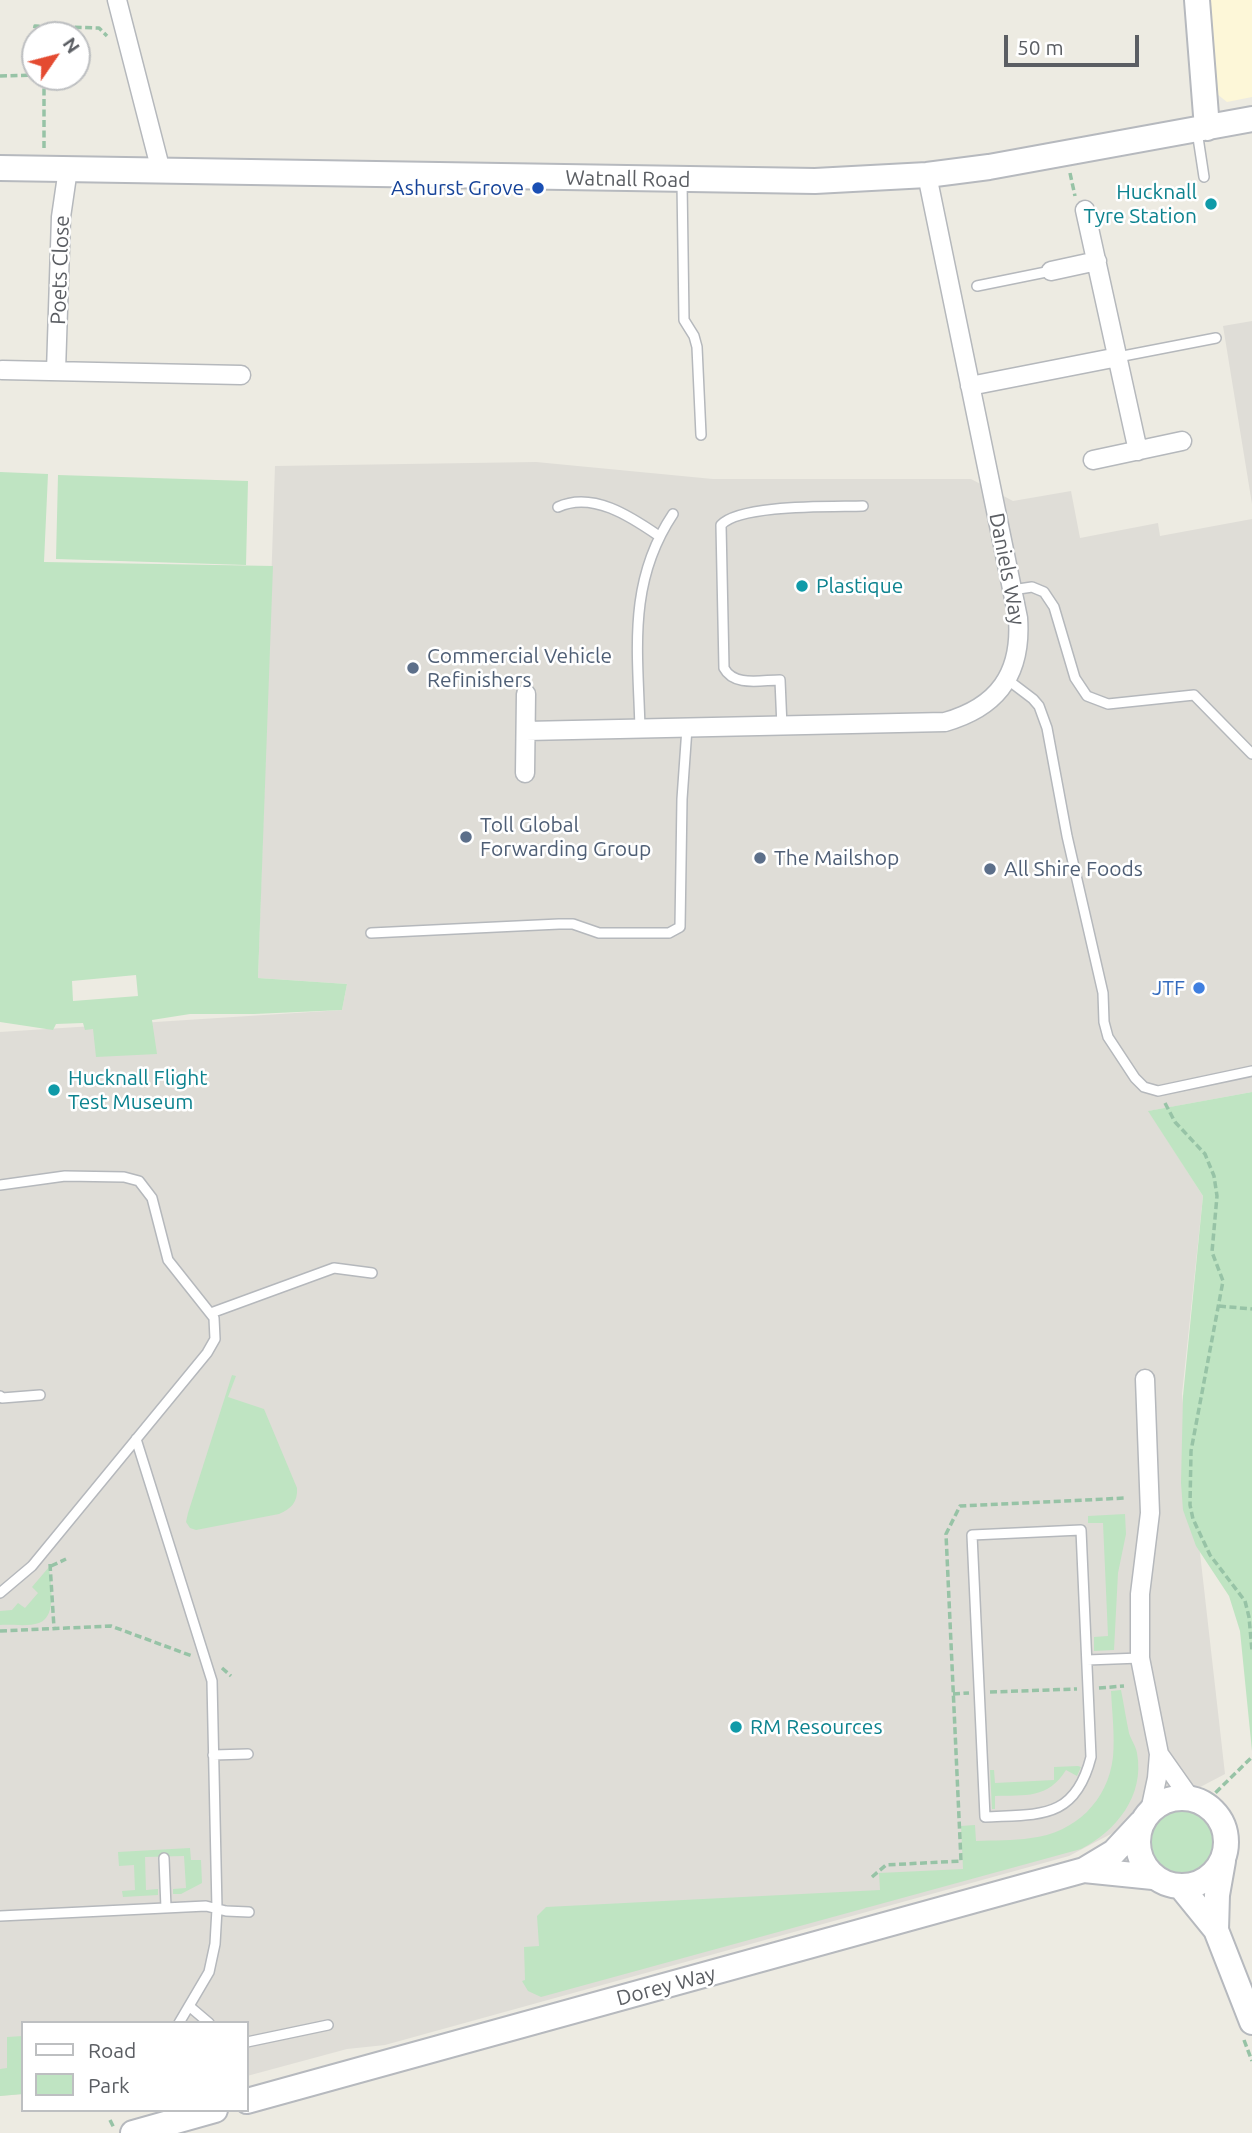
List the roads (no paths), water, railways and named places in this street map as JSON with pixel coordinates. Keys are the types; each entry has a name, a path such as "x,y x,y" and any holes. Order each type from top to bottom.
{"street":[{"path":"117,0 160,171"},
{"path":"1197,0 1202,129"},
{"name":"Watnall Road","path":"0,168 815,181 927,175 1066,154 1252,119"},
{"name":"Poets Close","path":"56,371 61,217 68,169"},
{"name":"Daniels Way","path":"526,731 945,722 978,709 999,691 1007,680 1016,659 1020,636 927,175"},
{"path":"1086,210 1138,451"},
{"path":"1052,271 1097,261"},
{"path":"970,386 1118,357"},
{"path":"2,370 241,375"},
{"path":"1093,460 1182,441"},
{"path":"525,773 526,694"},
{"path":"1145,1379 1150,1513 1140,1594 1140,1658 1159,1754 1157,1778 1137,1837 1138,1852 1153,1877 1181,1887 1209,1878 1219,1867 1224,1854"},
{"path":"1159,1754 1197,1801 1215,1813 1223,1825 1226,1839 1217,1895 1216,1930 1247,2029"},
{"path":"1145,1817 1162,1802 1176,1798 1197,1801"},
{"name":"Dorey Way","path":"248,2101 1084,1870 1114,1852 1145,1817"},
{"name":"Dorey Way","path":"1084,1870 1153,1877"},
{"path":"1181,1887 1216,1930"},
{"path":"133,2133 181,2115 201,2112"}],"lane":[{"path":"1202,129 1204,177"},
{"path":"682,180 684,320 694,336 696,347 701,435"},
{"path":"977,286 1052,271"},
{"path":"1118,357 1216,338"},
{"path":"558,508 568,502 582,500 597,503 619,512 659,536"},
{"path":"782,727 780,680 737,681 726,673 724,668 721,525 727,520 760,510 863,506"},
{"path":"640,729 638,609 659,536 673,514"},
{"path":"1012,590 1032,587 1044,592 1054,607 1075,678 1087,696 1108,704 1194,695 1252,754"},
{"path":"1007,680 1034,699 1047,728 1067,835 1103,993 1104,1022 1108,1037 1135,1079 1144,1087 1158,1091 1252,1072"},
{"path":"371,933 558,923 573,924 599,933 669,933 677,930 680,927 682,799 687,728"},
{"path":"0,1185 65,1176 131,1178 139,1181 152,1198 168,1260 211,1313 216,1332 212,1346 32,1566 0,1593"},
{"path":"211,1313 334,1268 372,1273"},
{"path":"0,1396 40,1395"},
{"path":"136,1439 212,1681 217,1909 215,1944 210,1967 180,2021"},
{"path":"1080,1530 1087,1660 1091,1757 1087,1775 1079,1791 1063,1806 1040,1814 985,1817 972,1535 1080,1530"},
{"path":"1087,1660 1140,1658"},
{"path":"214,1755 248,1754"},
{"path":"164,1858 166,1908"},
{"path":"0,1916 206,1906 249,1912"},
{"path":"189,2006 207,2021"},
{"path":"248,2042 328,2025"}],"place":[{"name":"Ashurst Grove","path":"538,188"},
{"name":"Hucknall Tyre Station","path":"1211,204"},
{"name":"Plastique","path":"802,586"},
{"name":"Commercial Vehicle Refinishers","path":"413,668"},
{"name":"Toll Global Forwarding Group","path":"466,837"},
{"name":"The Mailshop","path":"760,858"},
{"name":"All Shire Foods","path":"990,869"},
{"name":"JTF","path":"1199,988"},
{"name":"Hucknall Flight Test Museum","path":"54,1090"},
{"name":"RM Resources","path":"736,1727"}]}
